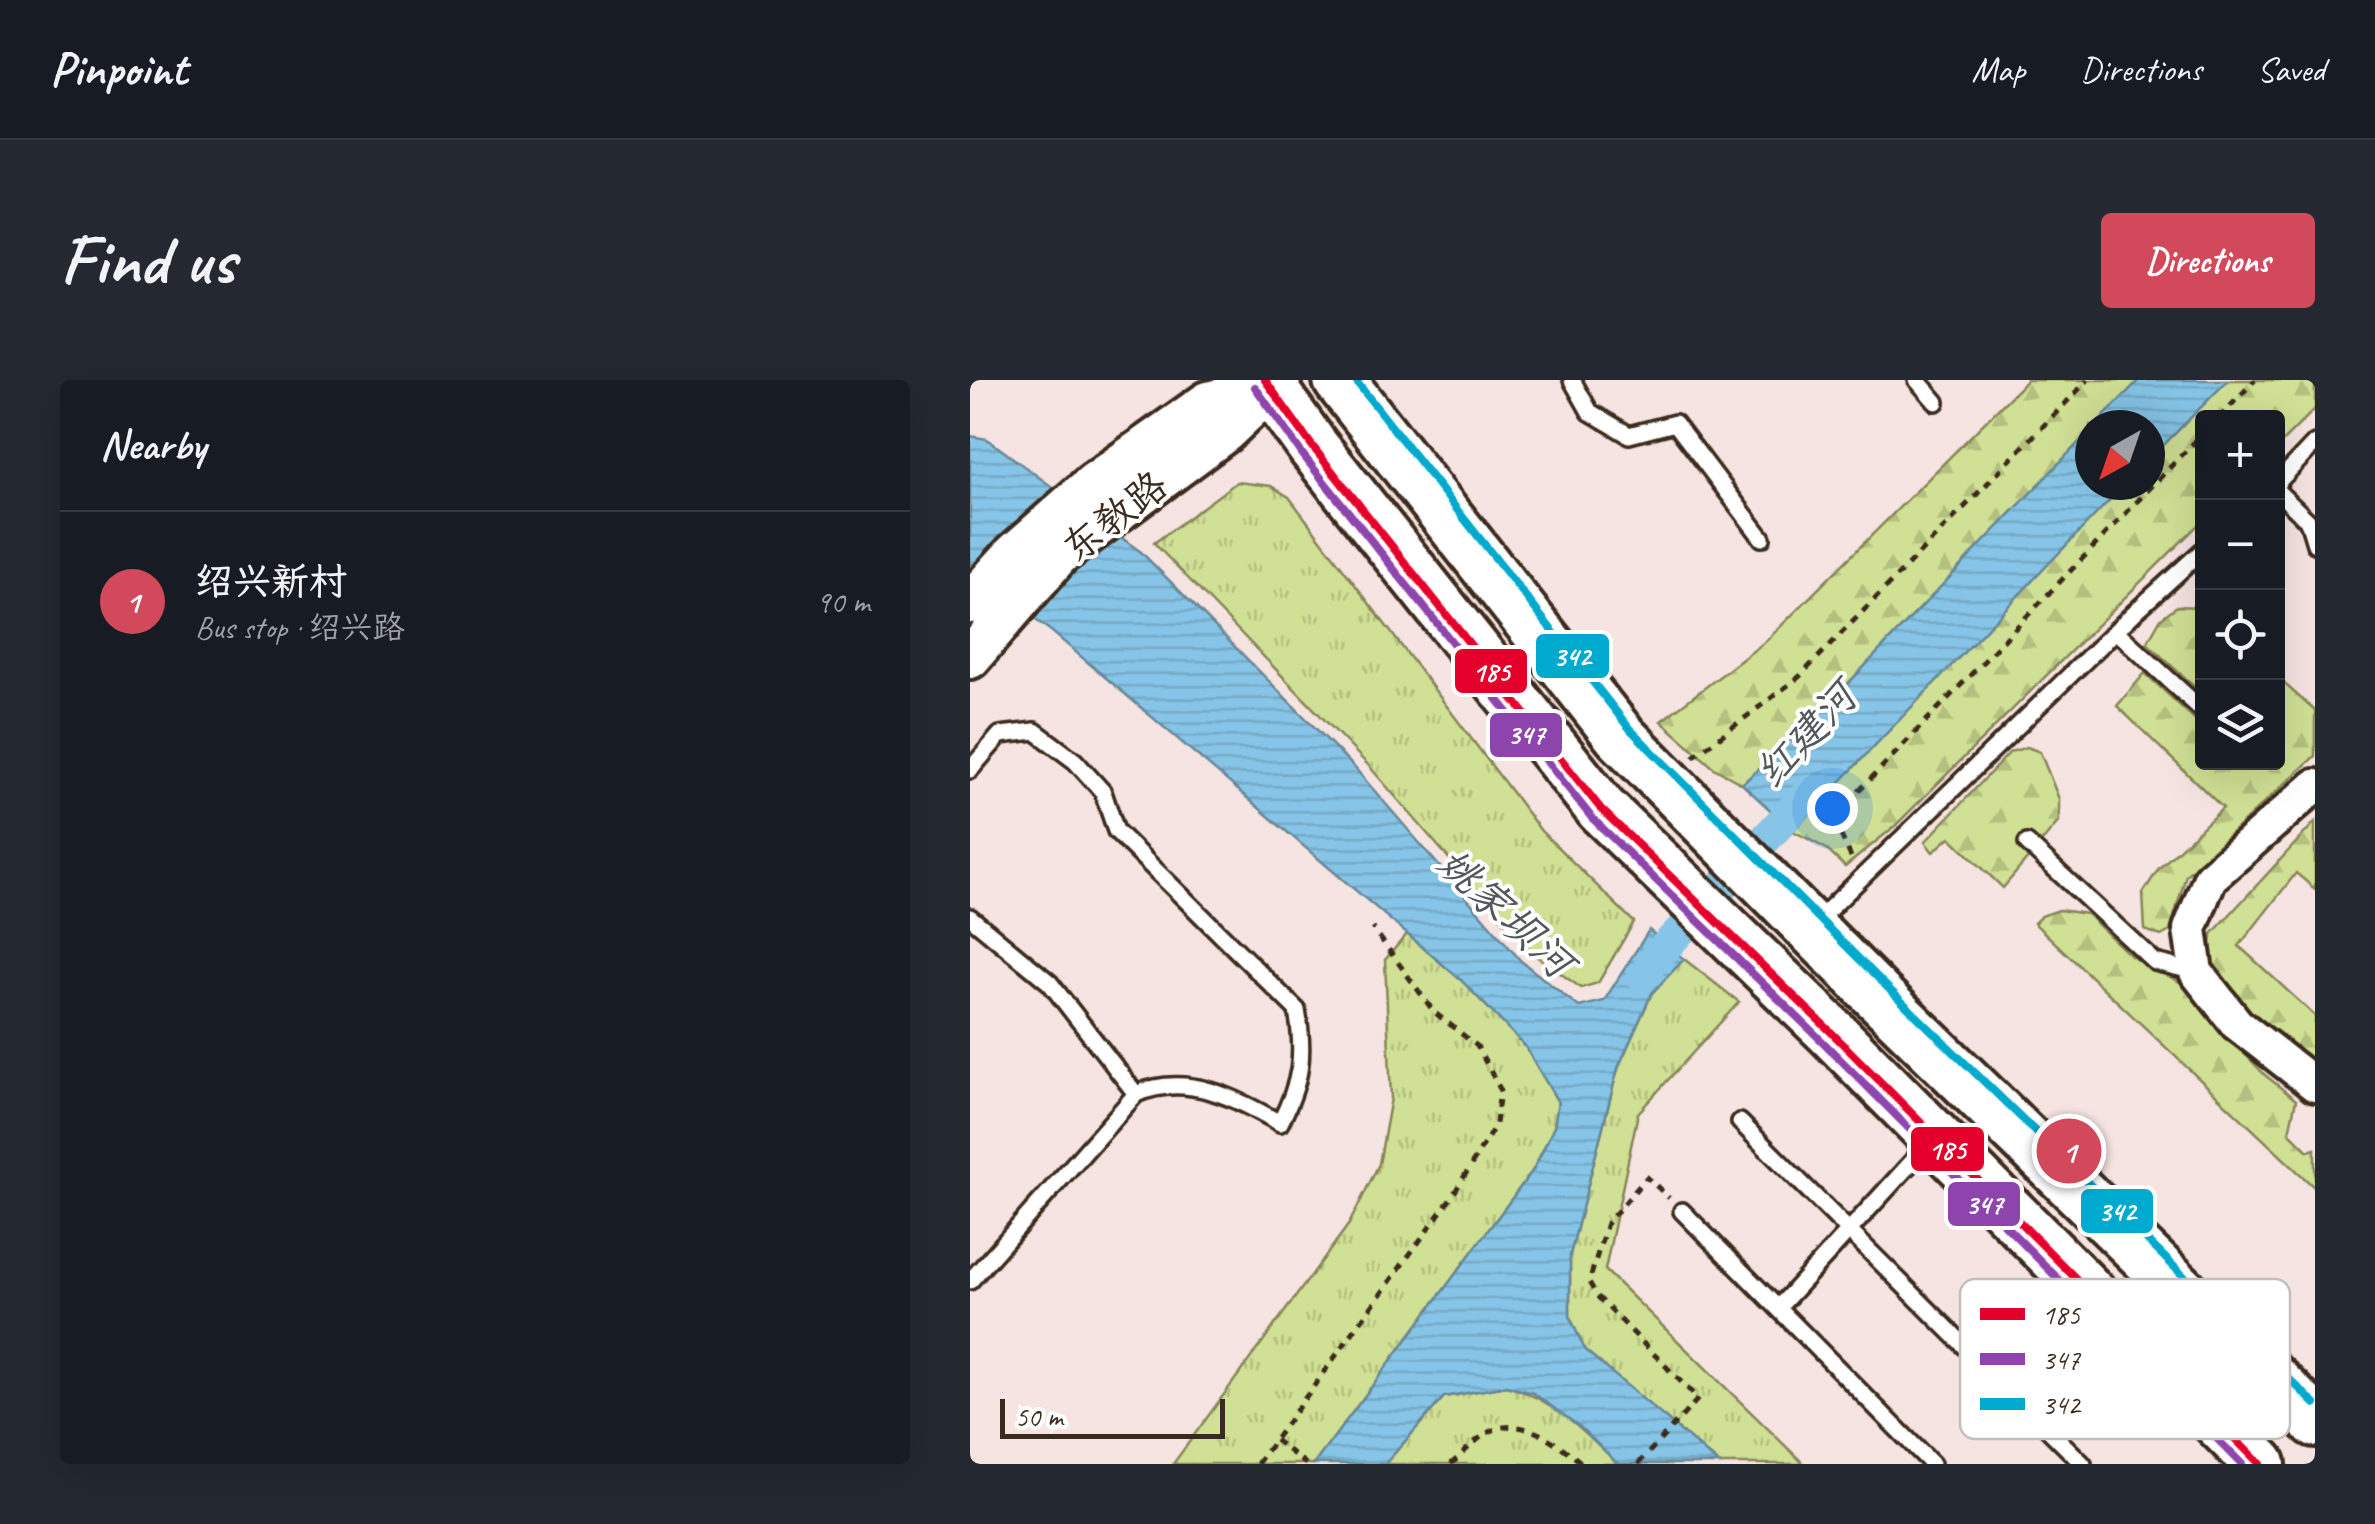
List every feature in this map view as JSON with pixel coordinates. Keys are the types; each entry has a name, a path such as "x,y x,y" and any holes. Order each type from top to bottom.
{"main road":[{"path":"1339,380 1620,736 1810,928 2170,1279"},
{"path":"1272,382 1313,447 1601,810 2076,1279"},
{"path":"2290,1397 2315,1421"},
{"path":"2235,1439 2260,1464"}],"street":[{"name":"东教路","path":"970,602 1015,553 1094,483 1272,382"},
{"name":"东教路","path":"970,658 1059,556 1216,417"},
{"path":"2315,786 2210,878 2190,928 2196,972 2237,1024 2315,1085"}],"lane":[{"path":"1572,380 1590,412 1628,435 1675,423 1762,538"},
{"path":"1917,380 1936,402"},
{"path":"2285,475 2315,443"},
{"path":"2285,498 2311,522 2315,544"},
{"path":"1810,928 2195,558"},
{"path":"2116,631 2195,704"},
{"path":"970,770 1000,735 1034,730 1075,761 1103,792 1116,831 1297,1010 1302,1042 1298,1089 1280,1123 1240,1101 1194,1086 1158,1084 1136,1094 970,1281"},
{"path":"2027,843 2156,962 2196,972"},
{"path":"970,918 1050,983 1136,1094"},
{"path":"1740,1122 1960,1342"},
{"path":"1778,1308 1935,1137"},
{"path":"1682,1210 1932,1464"},
{"path":"2058,1439 2083,1464"}],"path":[{"path":"1664,782 1723,732 1799,677 2088,380"},
{"path":"2227,410 2255,380"},
{"path":"1861,878 1833,818 2195,441"},
{"path":"1257,1464 1452,1195 1496,1124 1500,1089 1477,1046 1434,1012 1373,928"},
{"path":"1638,1464 1698,1400 1597,1296 1589,1282 1607,1222 1647,1176 1682,1210"},
{"path":"1451,1464 1494,1429 1521,1425 1568,1451 1583,1464"},
{"path":"1274,1440 1306,1464"}],"green space":[{"path":"2027,380 2139,380 2110,410 2075,410 2075,447 1815,718 1742,784 1714,768 1661,721 1766,641"},
{"path":"2227,380 2315,380 2315,409 2285,439 2285,410 2197,410"},
{"path":"2195,412 2195,528 1895,826 1845,867 1825,848 1793,831 2109,500 2165,500 2165,443"},
{"path":"1237,482 1271,486 1289,497 1541,831 1634,922 1598,983 1581,988 1529,951 1369,766 1154,543"},
{"path":"2177,606 2195,607 2195,688 2147,643 2161,618"},
{"path":"2145,673 2195,719 2195,770 2285,770 2285,684 2315,711 2315,756 2186,875 2170,931 2161,936 2145,930 2143,893 2159,868 2223,808 2117,706"},
{"path":"2027,747 2040,752 2059,799 2059,821 2003,888 1950,837 1933,852 1925,842 2010,752"},
{"path":"2315,822 2315,889 2296,873 2239,946 2315,1016 2315,1068 2242,1009 2210,958 2212,934"},
{"path":"2059,910 2087,914 2131,956 2189,987 2225,1033 2265,1075 2296,1100 2289,1132 2308,1151 2315,1149 2315,1188 2034,923"},
{"path":"1407,934 1461,980 1525,1046 1558,1102 1554,1127 1533,1170 1314,1464 1173,1464 1349,1224 1379,1164 1391,1098 1385,960"},
{"path":"1684,959 1739,1002 1638,1113 1605,1270 1804,1464 1719,1464 1584,1350 1570,1317 1570,1255 1618,1068 1652,993"},
{"path":"1506,1386 1553,1407 1618,1464 1385,1464 1444,1397"}],"water":[{"path":"2139,380 2228,380 2165,444 2165,410 2110,410"},
{"path":"970,436 987,439 1141,552 1354,767 1521,961 1579,1007 1604,1001 1649,930 1684,959 1652,993 1618,1068 1570,1255 1570,1317 1585,1350 1719,1464 1618,1464 1580,1427 1533,1393 1506,1386 1444,1397 1385,1464 1314,1464 1533,1170 1554,1127 1558,1102 1525,1046 1461,980 1051,631 970,573"},
{"path":"2075,447 2075,500 2110,500 1793,831 1742,784 1815,718"}],"waterway":[{"name":"红建河","path":"1643,977 1654,959 1810,791"}],"transit line":[{"name":"185","path":"1265,380 1313,447 1601,809 1830,1031 2076,1279"},
{"name":"342","path":"1355,380 1629,728 2187,1279"},
{"name":"347","path":"1255,387 1303,455 1592,818 1821,1040 2058,1279"},
{"name":"342","path":"2290,1380 2315,1404"},
{"name":"347","path":"2217,1439 2242,1464"},
{"name":"185","path":"2235,1439 2260,1464"}],"place":[{"name":"绍兴新村","path":"2069,1151"}],"water label":[{"name":"姚家坝河","path":"1506,912"}]}
